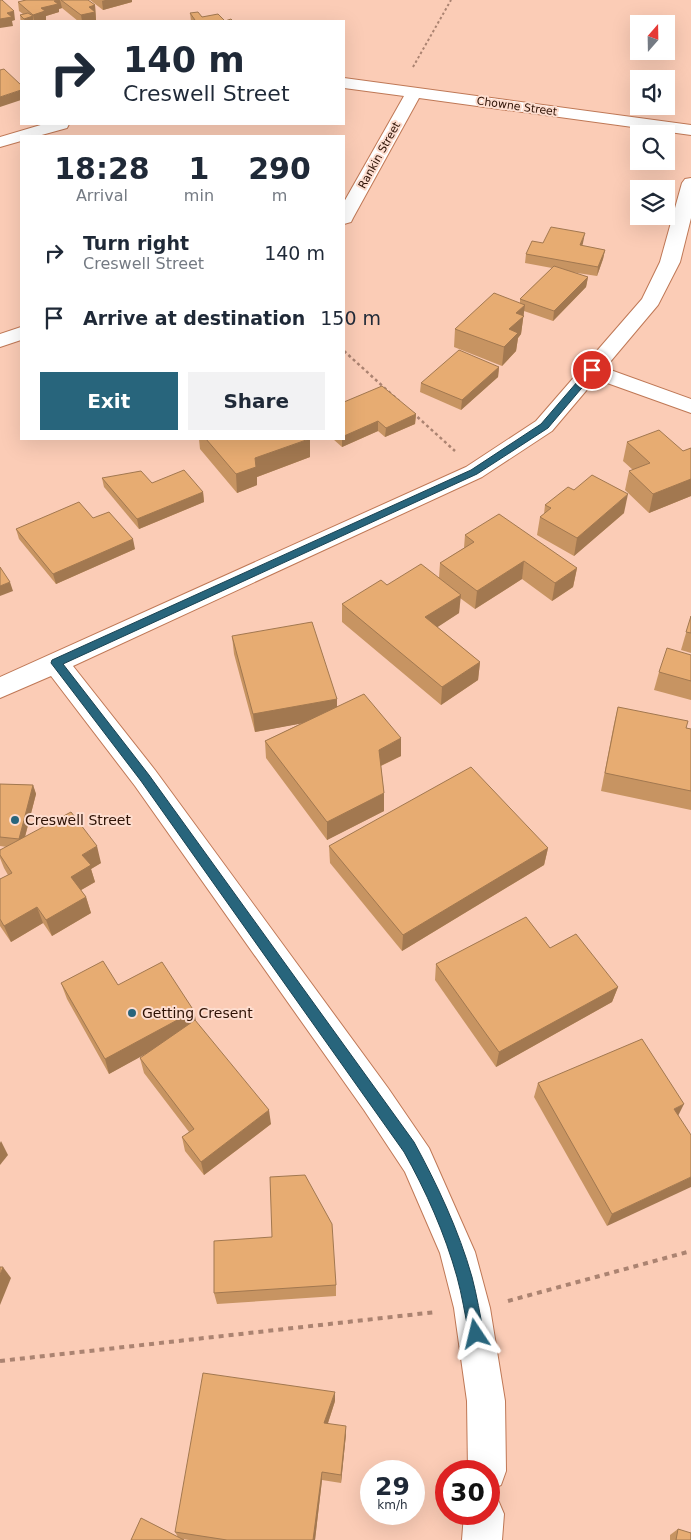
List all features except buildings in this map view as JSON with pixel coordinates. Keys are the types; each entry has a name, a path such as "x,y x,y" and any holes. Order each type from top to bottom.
{"street":[{"name":"Chowne Street","path":"345,83 691,130"},
{"name":"Rankin Street","path":"345,216 406,91"},
{"path":"24,135 58,125"},
{"path":"0,142 20,136"},
{"path":"0,688 477,470 544,426 652,300 670,262 691,183"},
{"path":"0,341 20,333"},
{"path":"592,370 691,406"},
{"path":"56,663 145,778 409,1147 424,1174 457,1252 472,1308 486,1401 487,1460"},
{"path":"482,1540 483,1525"}],"path":[{"path":"406,91 451,0"},
{"path":"345,352 403,404"},
{"path":"410,411 477,470"},
{"path":"0,1361 472,1308 508,1301 691,1251"}],"place":[{"name":"Creswell Street","path":"15,820"},
{"name":"Getting Cresent","path":"132,1013"}],"route":[{"path":"476,1334 472,1308 457,1252 424,1174 409,1147 145,778 56,663 474,472 544,426 592,370"}]}
